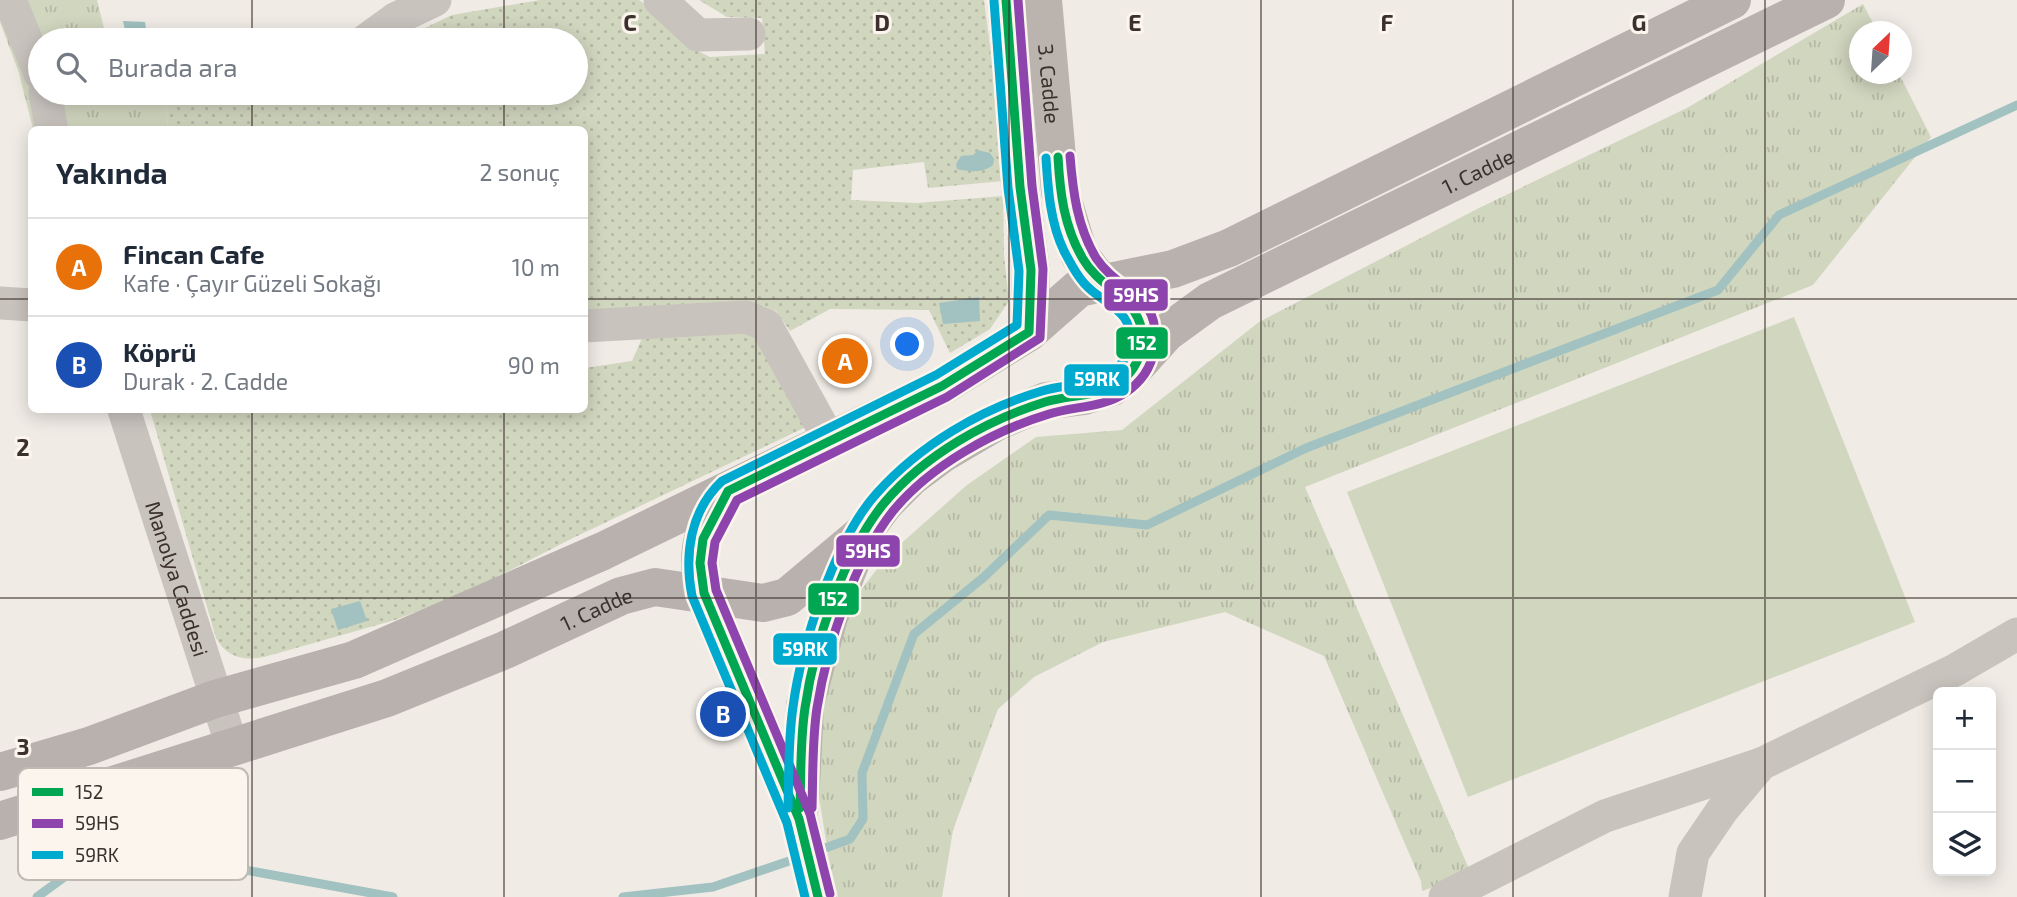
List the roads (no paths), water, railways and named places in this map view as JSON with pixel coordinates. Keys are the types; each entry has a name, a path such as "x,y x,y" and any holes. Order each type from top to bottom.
{"main road":[{"name":"3. Cadde","path":"1006,0 1020,187 1031,271 1029,332"},
{"name":"3. Cadde","path":"1042,0 1060,191 1079,254 1100,282"},
{"name":"1. Cadde","path":"0,772 89,747 215,699 354,660 603,551 942,386 1029,332 1063,299 1079,288 1173,269 1229,248 1732,0"},
{"name":"1. Cadde","path":"164,768 387,698 505,650 621,596 655,587 763,603 787,597 862,534 885,503 942,454 998,421 1046,401 1084,396 1112,387 1128,375 1166,333 1210,301 1826,0"},
{"path":"1100,282 1121,293 1134,306 1143,343 1139,360"},
{"path":"728,491 708,521 699,544 698,564 704,593 809,860"},
{"path":"809,860 805,705 829,617 862,534"},
{"name":"1. Cadde","path":"0,821 18,815"}],"street":[{"path":"10,0 28,44"},
{"path":"383,28 435,0"},
{"path":"660,0 698,36 750,34"},
{"path":"47,105 50,126"},
{"path":"0,303 28,305"},
{"path":"588,326 746,317 766,325 829,439"},
{"name":"Manolya Caddesi","path":"125,413 232,746"},
{"path":"1445,897 1605,816 1761,764 1955,670 2017,634"},
{"path":"1685,897 1693,853 1723,809 1761,764"}],"water":[{"path":"123,21 145,22 146,28 124,28"},
{"path":"978,150 990,153 994,159 993,165 976,171 957,169 956,164 961,156 973,155"},
{"path":"979,297 980,321 943,324 939,303"},
{"path":"360,601 367,621 338,630 331,609"}],"waterway":[{"path":"817,851 850,839 863,819 862,773 914,634 984,577 1049,515 1147,525 1306,448 1718,290 1779,215 2017,105"},
{"path":"623,897 713,887 801,857"},
{"path":"248,871 393,897"},
{"path":"37,897 60,880"}],"place":[{"name":"Fincan Cafe","path":"845,361"},
{"name":"Köprü","path":"723,714"}]}
